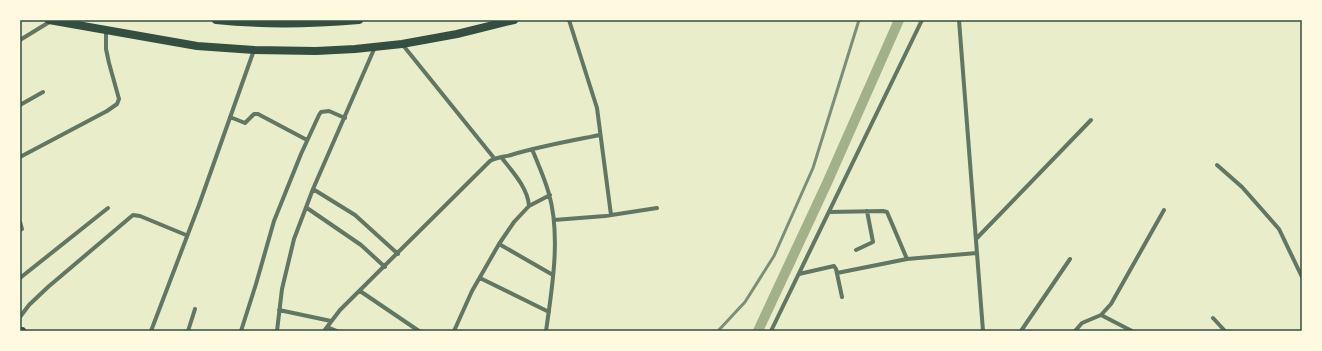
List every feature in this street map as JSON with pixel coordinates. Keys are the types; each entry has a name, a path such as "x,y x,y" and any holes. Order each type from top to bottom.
{"highway":[{"path":"50,20 197,46 254,50 316,51 402,44 457,34 514,20"},
{"path":"220,20 315,22 359,20"}],"street":[{"path":"20,40 50,20"},
{"path":"569,20 597,108 611,215"},
{"path":"771,331 922,20"},
{"path":"959,20 983,331"},
{"path":"20,157 108,111 117,104 119,99 107,56 106,29"},
{"path":"402,44 494,158"},
{"path":"277,331 282,289 294,239 313,190 375,47"},
{"path":"150,331 186,235 199,205 254,50"},
{"path":"20,105 43,92"},
{"path":"241,331 274,221 319,114 321,112 329,111 345,118"},
{"path":"230,117 245,123 254,114 258,114 307,140"},
{"path":"976,238 1091,120"},
{"path":"337,331 325,329 360,291 486,164 494,158 600,134"},
{"path":"532,149 550,195 554,220 553,275 546,331"},
{"path":"501,157 522,186 529,206"},
{"path":"1217,165 1242,187 1279,229 1302,278"},
{"path":"313,190 355,215 398,254"},
{"path":"454,331 466,303 499,244 514,222 529,206 550,195"},
{"path":"20,278 108,208"},
{"path":"307,208 361,245 385,267"},
{"path":"554,220 611,215 656,208"},
{"path":"1075,331 1082,323 1101,315 1111,304 1164,210"},
{"path":"856,250 874,242 867,211"},
{"path":"829,212 887,212 907,259"},
{"path":"20,318 29,305 48,287 133,215 140,216 186,235"},
{"path":"20,222 22,229 20,230"},
{"path":"499,244 553,275"},
{"path":"836,273 907,259 977,253"},
{"path":"1021,331 1070,260"},
{"path":"799,274 832,266 835,267 842,297"},
{"path":"480,278 548,312"},
{"path":"360,291 419,331"},
{"path":"188,331 195,309"},
{"path":"279,310 331,321"},
{"path":"1101,315 1132,331"},
{"path":"1213,318 1225,331"}],"waterway":[{"path":"758,331 827,183 899,20"}],"railway":[{"path":"718,331 745,302 774,256 813,168 859,20"}]}
